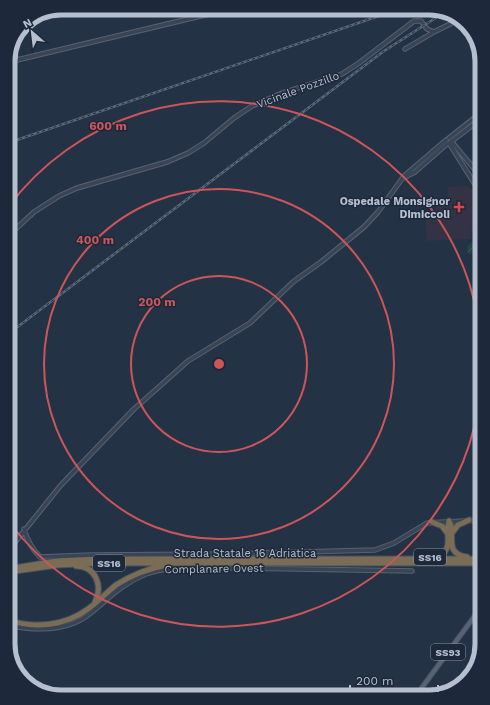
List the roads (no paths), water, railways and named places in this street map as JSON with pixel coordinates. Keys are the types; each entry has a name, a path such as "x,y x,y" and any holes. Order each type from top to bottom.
{"highway":[{"name":"SS16","path":"397,559 439,555 448,547 450,535 456,526 469,520"},
{"name":"SS16","path":"449,521 448,525 452,545 458,554 475,558"},
{"name":"SS16","path":"432,522 442,527 450,535"},
{"name":"Strada Statale 16 Adriatica","path":"15,571 79,563 475,559"},
{"name":"Strada Statale 16 Adriatica","path":"15,568 45,562 78,560 475,563"},
{"name":"SS16","path":"15,621 30,624 55,623 80,614 115,586 143,572 166,566 201,562"},
{"name":"SS16","path":"40,567 79,566 90,570 96,577 99,586 98,595 94,604"}],"main road":[{"name":"SS93","path":"420,690 475,616"}],"street":[{"path":"15,56 17,60 205,15"},
{"name":"Vicinale Pozzillo","path":"15,230 34,212 59,196 77,188 167,162 188,153 204,143 234,118 252,106 282,93 342,74 359,64 414,21 421,21 427,28 434,32"},
{"path":"406,50 434,32 454,22"},
{"path":"15,541 68,476 102,444 134,409 188,362 250,323 293,282 321,262 364,227 378,212 403,178 475,118"},
{"path":"449,141 475,123"},
{"path":"449,141 475,170"},
{"path":"449,141 475,184"},
{"path":"24,529 34,552 40,557 225,554 375,550 392,544 422,525 432,522 475,520"},
{"name":"Complanare Ovest","path":"15,626 43,630 71,623 91,613 116,590 124,585 139,577 161,570 212,568 412,571"}],"railway":[{"path":"15,141 382,15"},
{"path":"15,329 384,51 438,16"}],"place":[{"name":"Ospedale Monsignor Dimiccoli","path":"459,207"}]}
